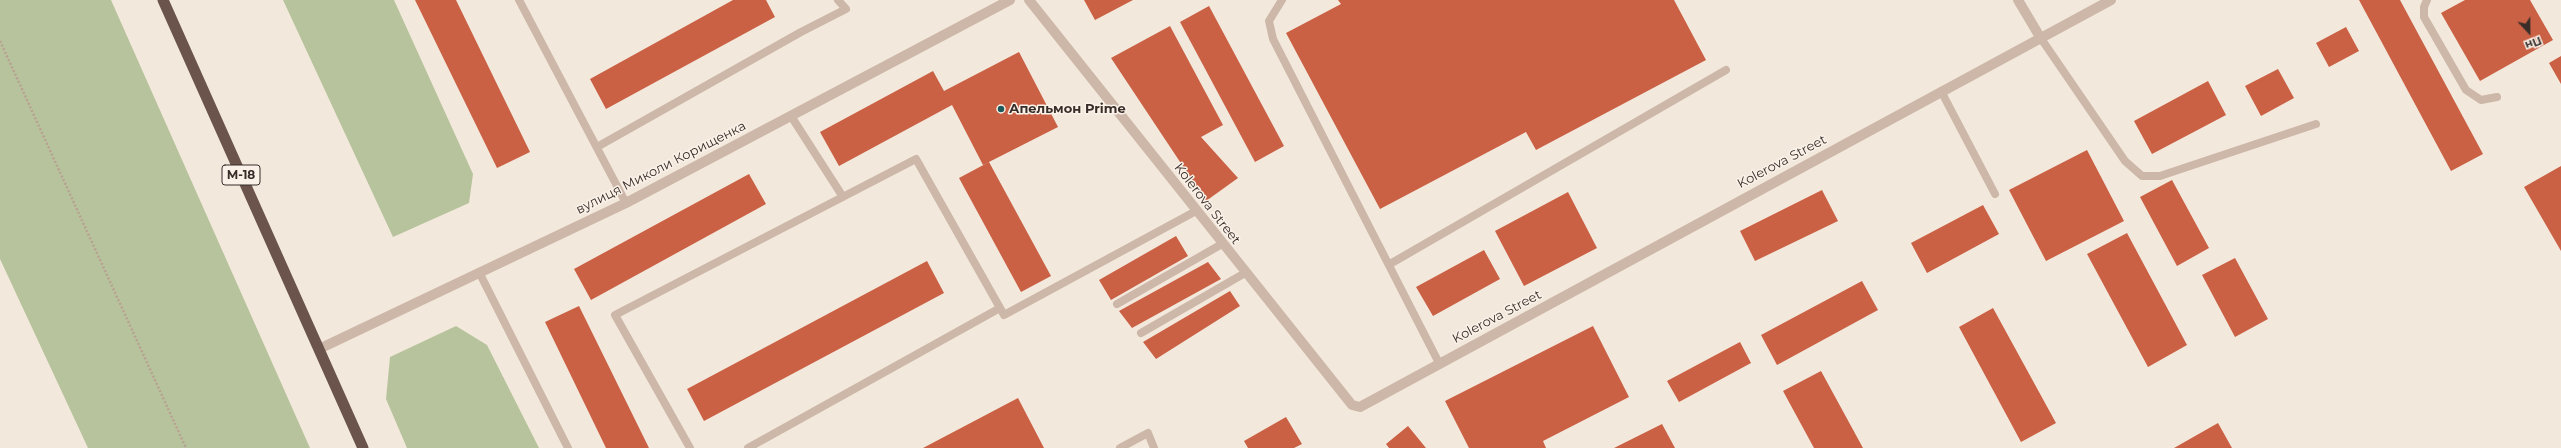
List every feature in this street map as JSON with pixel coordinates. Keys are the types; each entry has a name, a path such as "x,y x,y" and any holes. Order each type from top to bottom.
{"highway":[{"name":"М-18","path":"163,0 363,448"}],"street":[{"name":"вулиця Миколи Корищенка","path":"319,349 626,203 1010,0"},
{"name":"Kolerova Street","path":"1029,0 1245,273 1352,405 1360,407 2040,37 2111,0"},
{"path":"2018,0 2040,37"}],"lane":[{"path":"520,0 626,203"},
{"path":"597,147 801,32 846,9 838,0"},
{"path":"1282,0 1269,21 1273,39 1440,363"},
{"path":"2427,0 2424,7 2424,18 2466,90 2481,100 2497,97"},
{"path":"2040,37 2125,161 2142,176 2160,176 2316,124"},
{"path":"1390,264 1726,70"},
{"path":"1941,91 1995,194"},
{"path":"791,116 843,197"},
{"path":"690,448 615,315 916,159 1004,315 1196,211"},
{"path":"1117,304 1222,244"},
{"path":"479,272 568,448"},
{"path":"1141,333 1245,273"},
{"path":"748,448 1000,308"},
{"path":"1120,448 1148,433 1154,448"}],"path":[{"path":"0,41 186,448"}],"green space":[{"path":"0,0 111,0 310,448 88,448 0,259"},
{"path":"283,0 394,0 473,174 469,203 393,237"},
{"path":"456,326 487,345 539,448 407,448 386,399 390,357"}],"building":[{"path":"415,0 456,0 530,152 497,168"},
{"path":"733,0 766,0 775,17 606,109 590,79"},
{"path":"1084,0 1133,0 1095,20"},
{"path":"1338,0 1674,0 1706,60 1536,150 1526,132 1380,209 1286,33 1341,4"},
{"path":"2359,0 2400,0 2483,154 2451,171"},
{"path":"2465,0 2530,0 2553,40 2480,81 2441,13"},
{"path":"1209,6 1284,146 1255,162 1180,22"},
{"path":"1170,26 1223,125 1201,137 1238,178 1206,201 1111,58"},
{"path":"2346,27 2359,51 2329,67 2316,43"},
{"path":"1019,52 1058,127 983,165 952,105 839,166 820,132 933,71 944,91"},
{"path":"2561,56 2561,84 2549,63"},
{"path":"2278,69 2294,98 2261,116 2245,86"},
{"path":"2208,81 2226,115 2152,154 2134,121"},
{"path":"2087,150 2124,221 2046,261 2009,190"},
{"path":"989,162 1051,276 1021,292 959,178"},
{"path":"2561,166 2561,251 2524,187"},
{"path":"749,174 766,204 591,300 574,269"},
{"path":"2172,180 2209,248 2177,266 2140,197"},
{"path":"1822,190 1838,221 1755,261 1740,231"},
{"path":"1568,192 1597,248 1524,286 1495,231"},
{"path":"1983,205 1999,234 1927,273 1911,243"},
{"path":"2127,233 2187,345 2148,367 2087,254"},
{"path":"1176,236 1188,256 1111,300 1099,280"},
{"path":"1484,250 1500,279 1433,316 1416,287"},
{"path":"2235,258 2268,319 2235,337 2202,275"},
{"path":"927,261 944,293 704,421 687,389"},
{"path":"1208,262 1221,279 1132,328 1119,311"},
{"path":"1862,281 1878,310 1777,365 1761,335"},
{"path":"1230,291 1240,306 1156,359 1143,342"},
{"path":"579,306 649,448 606,448 545,322"},
{"path":"1993,308 2056,423 2021,442 1959,327"},
{"path":"1593,326 1629,397 1543,441 1546,448 1469,448 1445,401"},
{"path":"1740,342 1751,363 1679,402 1667,381"},
{"path":"1821,371 1863,448 1814,448 1783,391"},
{"path":"1018,398 1044,448 923,448"},
{"path":"1286,417 1302,444 1294,448 1248,448 1244,441"},
{"path":"2218,423 2232,448 2174,448"},
{"path":"1662,424 1675,448 1614,448"},
{"path":"1408,426 1426,448 1389,448 1386,444"}],"place":[{"name":"Апельмон Prime","path":"1001,109"}]}
